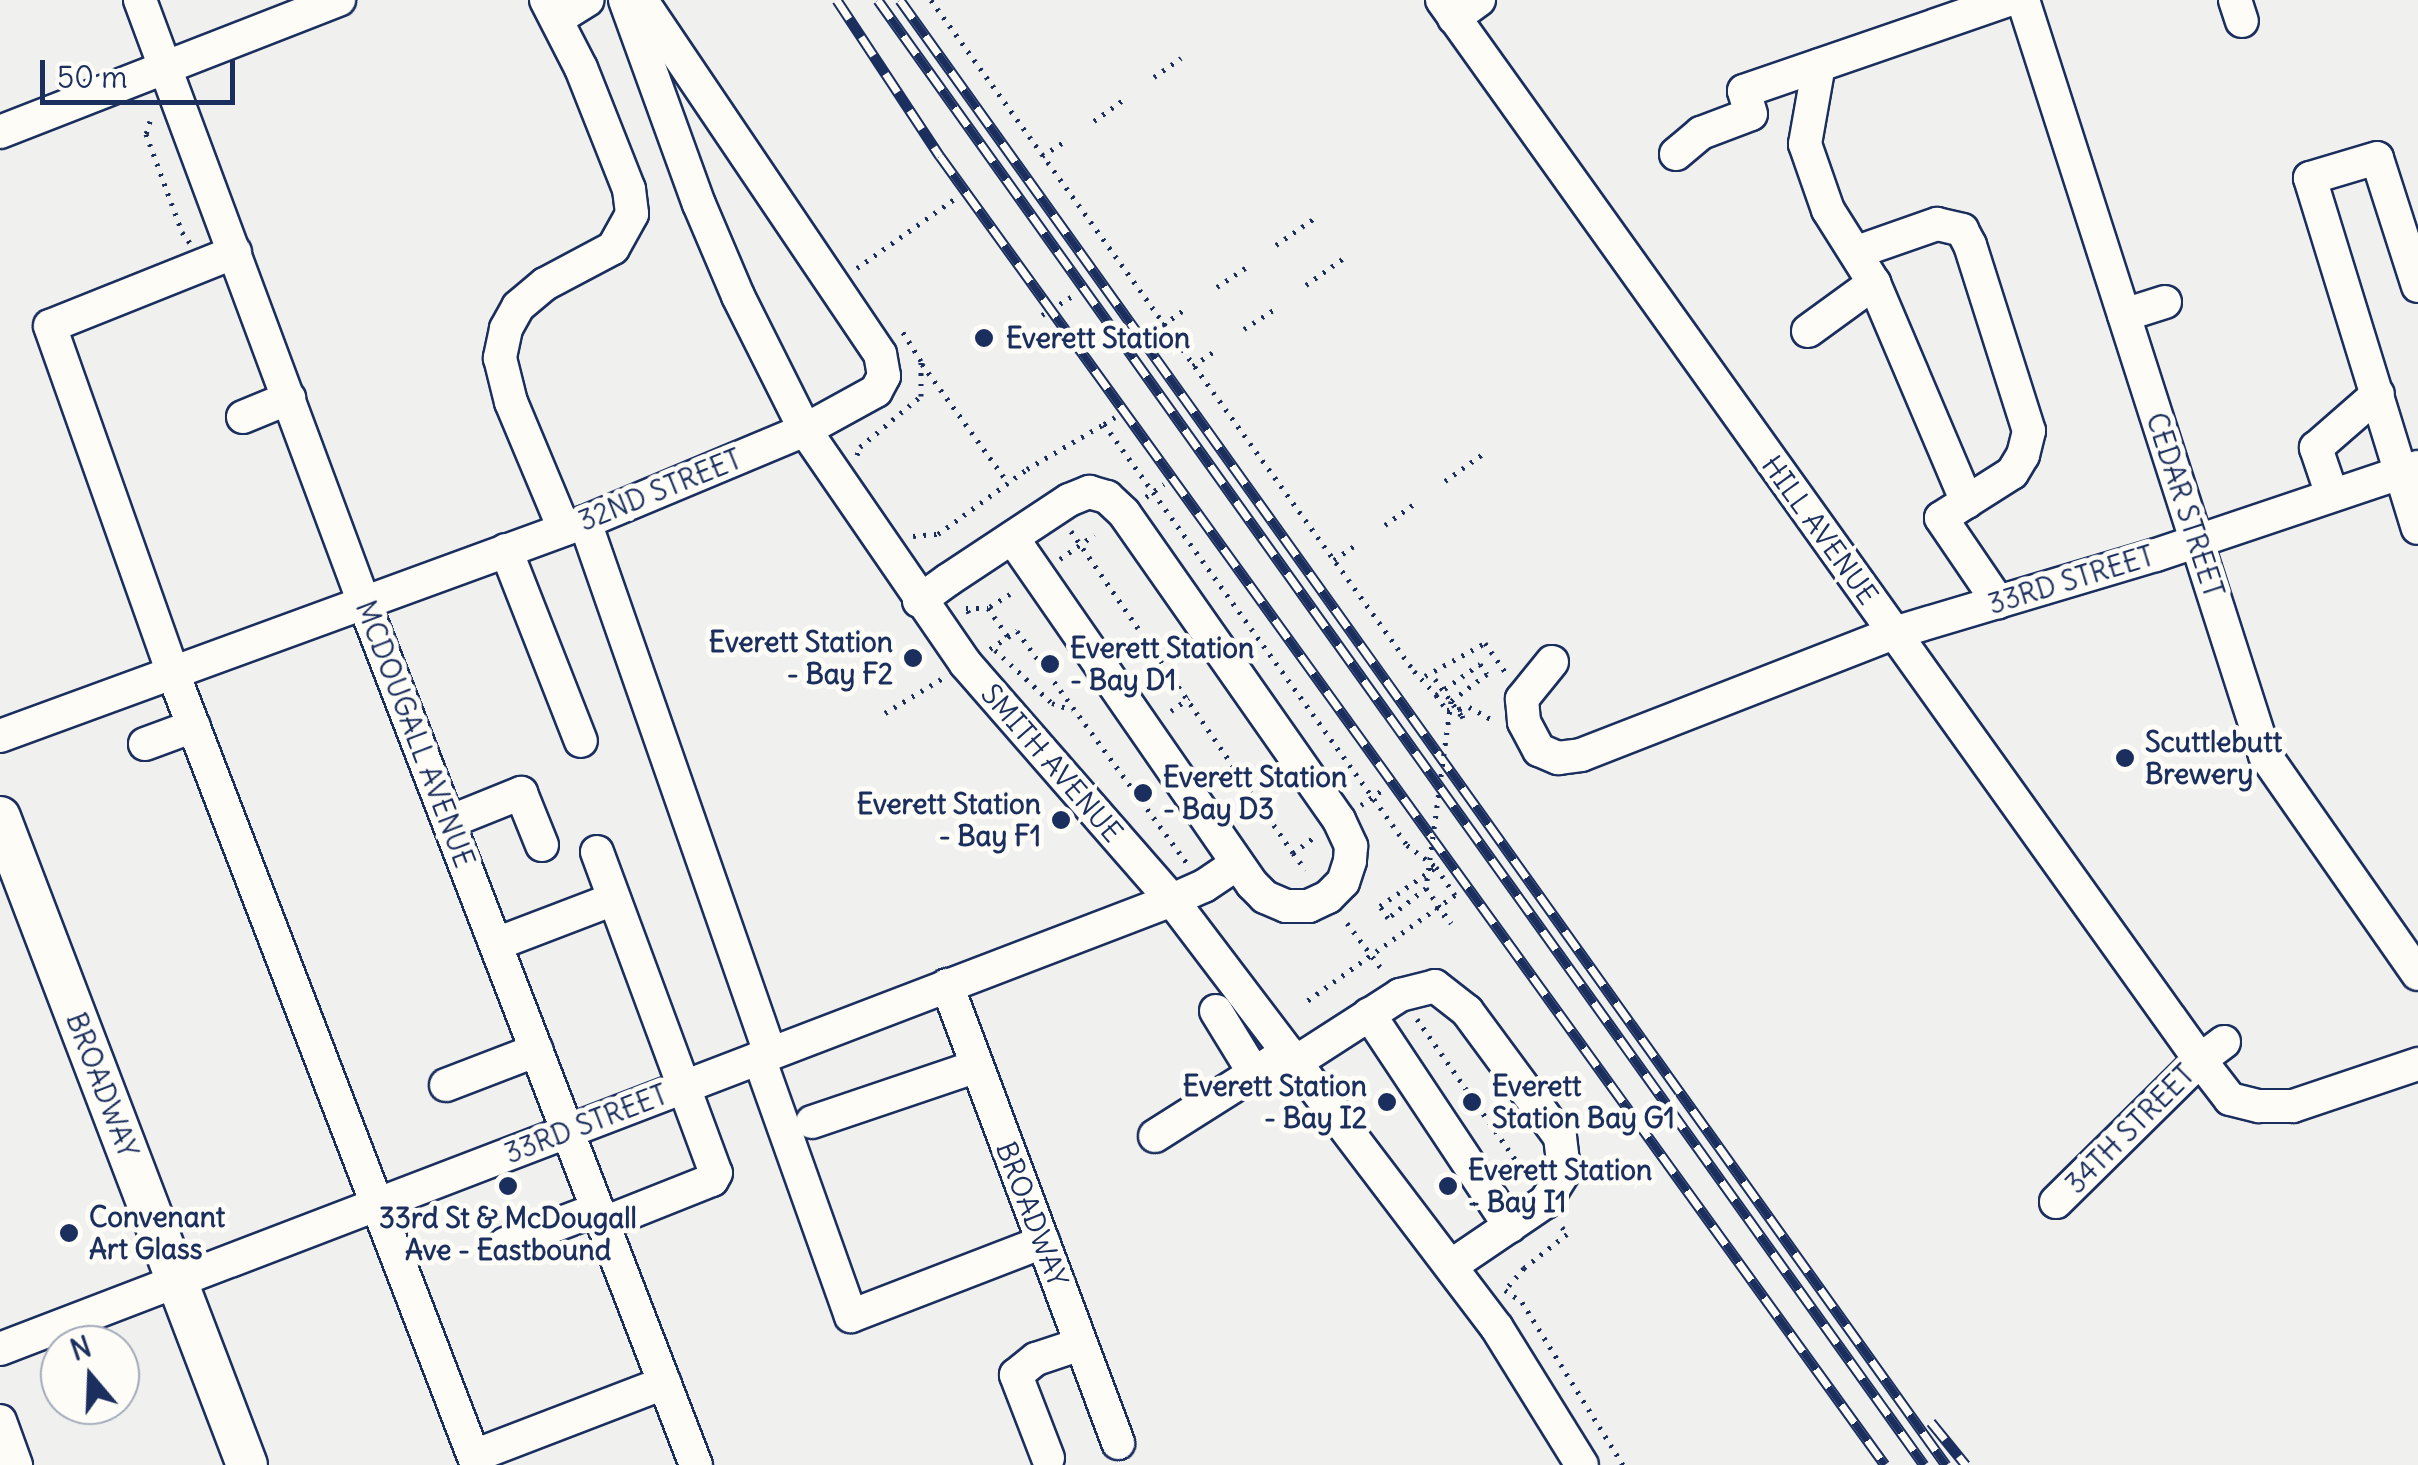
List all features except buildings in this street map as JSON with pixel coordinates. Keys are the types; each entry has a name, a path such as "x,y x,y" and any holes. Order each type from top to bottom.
{"main road":[{"name":"BROADWAY","path":"0,817 247,1465"}],"street":[{"name":"MCDOUGALL AVENUE","path":"140,0 168,68 225,256 289,398 696,1465"},
{"path":"0,132 340,0"},
{"path":"588,0 552,9 629,189 632,214 614,248 545,284 518,307 506,329 538,429 764,1055 851,1316 1043,1242"},
{"name":"SMITH AVENUE","path":"625,0 699,204 805,430 919,601 966,664 1172,900 1498,1328 1582,1465"},
{"name":"32ND STREET","path":"0,736 574,526 805,430 876,391 884,376 880,354 846,276 641,0"},
{"path":"1676,154 1701,133 1752,114 1744,90 2008,0"},
{"name":"CEDAR STREET","path":"2023,0 2264,755 2418,974"},
{"name":"HILL AVENUE","path":"1458,6 1894,633 2212,1051"},
{"path":"1819,65 1805,144 1828,210 1874,282 1966,502"},
{"path":"2418,286 2377,158 2310,178 2378,394 2410,470 2418,528"},
{"path":"1857,252 1937,224 1962,230 1970,245 2029,431 2023,455 2012,473 1941,518 1998,602"},
{"path":"225,256 46,316 194,726 235,852 380,1206 394,1266 418,1331 476,1460 664,1382"},
{"path":"1808,331 1874,282"},
{"path":"2124,315 2164,302"},
{"path":"2332,495 2316,448 2378,394"},
{"path":"243,417 289,398"},
{"name":"33RD STREET","path":"1552,662 1522,699 1524,722 1539,750 1558,758 1582,755 1894,633 2197,541 2410,470"},
{"path":"919,601 1068,500 1089,492 1107,497 1124,513 1318,790 1350,846 1343,882 1328,898 1309,906 1286,906 1265,897 1237,864 1012,538"},
{"path":"506,550 581,741"},
{"path":"146,744 194,726"},
{"path":"449,822 521,794 542,845"},
{"path":"505,1244 712,1180 714,1161 596,852"},
{"name":"33RD STREET","path":"0,1349 1172,900 1204,886 1237,864"},
{"path":"496,944 614,899"},
{"name":"BROADWAY","path":"947,985 1118,1443"},
{"path":"1155,1136 1254,1073 1292,1057 1400,994 1435,986 1467,1011 1560,1136 1564,1172 1545,1202 1451,1266"},
{"path":"1216,1012 1254,1073"},
{"path":"1369,1014 1510,1226"},
{"path":"446,1085 538,1050"},
{"name":"34TH STREET","path":"2056,1202 2212,1051 2230,1098 2259,1106 2293,1106 2417,1069"},
{"path":"812,1122 977,1066"},
{"path":"1048,1458 1016,1375 1036,1360 1081,1344"},
{"path":"0,1422 16,1465"}],"path":[{"path":"931,0 1414,671 1424,677 1447,710 1470,706 1505,728"},
{"path":"1154,77 1181,58"},
{"path":"1094,120 1126,97"},
{"path":"150,121 146,134 182,232 196,250 225,256"},
{"path":"1042,156 1065,141"},
{"path":"846,276 956,198"},
{"path":"1276,245 1319,214"},
{"path":"1306,285 1348,255"},
{"path":"1217,287 1248,266"},
{"path":"846,276 868,282"},
{"path":"1042,316 1076,294"},
{"path":"1244,329 1278,306"},
{"path":"1164,325 1186,308"},
{"path":"889,312 1008,483"},
{"path":"1193,366 1216,350"},
{"path":"858,461 860,446 921,396 921,361"},
{"path":"904,532 919,538 938,534 1028,468 1115,416"},
{"path":"1104,424 1408,845 1436,867 1455,894 1302,1004"},
{"path":"1445,481 1487,452"},
{"path":"1028,468 1032,476"},
{"path":"1141,501 1164,484"},
{"path":"1385,525 1418,502"},
{"path":"1066,524 1306,870"},
{"path":"1059,560 1094,535"},
{"path":"1334,560 1357,544"},
{"path":"975,622 966,608 988,608 1010,594"},
{"path":"988,608 1008,637"},
{"path":"989,650 1018,631 1188,866"},
{"path":"984,634 989,650 1052,702 1074,711"},
{"path":"1424,677 1485,643 1507,674"},
{"path":"1436,695 1480,664 1486,674 1450,701 1426,888 1388,918 1380,906 1436,867"},
{"path":"885,714 945,677"},
{"path":"1435,679 1463,718 1458,709"},
{"path":"1171,711 1190,698"},
{"path":"1108,758 1121,748"},
{"path":"1359,806 1385,788"},
{"path":"1293,853 1313,838"},
{"path":"1426,888 1451,923 1436,907"},
{"path":"1347,922 1384,973"},
{"path":"1417,1019 1530,1182"},
{"path":"1562,1227 1567,1234 1524,1268 1505,1290 1522,1302 1624,1465"}],"railway":[{"path":"837,0 940,156 1885,1465"},
{"path":"878,0 1924,1465"},
{"path":"900,0 1946,1465"},
{"path":"1931,1422 1966,1465"}],"place":[{"name":"Everett Station","path":"984,338"},
{"name":"Everett Station - Bay F2","path":"913,658"},
{"name":"Everett Station - Bay D1","path":"1050,664"},
{"name":"Scuttlebutt Brewery","path":"2125,758"},
{"name":"Everett Station - Bay D3","path":"1143,793"},
{"name":"Everett Station - Bay F1","path":"1061,820"},
{"name":"Everett Station - Bay I2","path":"1387,1102"},
{"name":"Everett Station Bay G1","path":"1472,1102"},
{"name":"33rd St & McDougall Ave - Eastbound","path":"508,1186"},
{"name":"Everett Station - Bay I1","path":"1448,1186"},
{"name":"Convenant Art Glass","path":"69,1233"}]}
